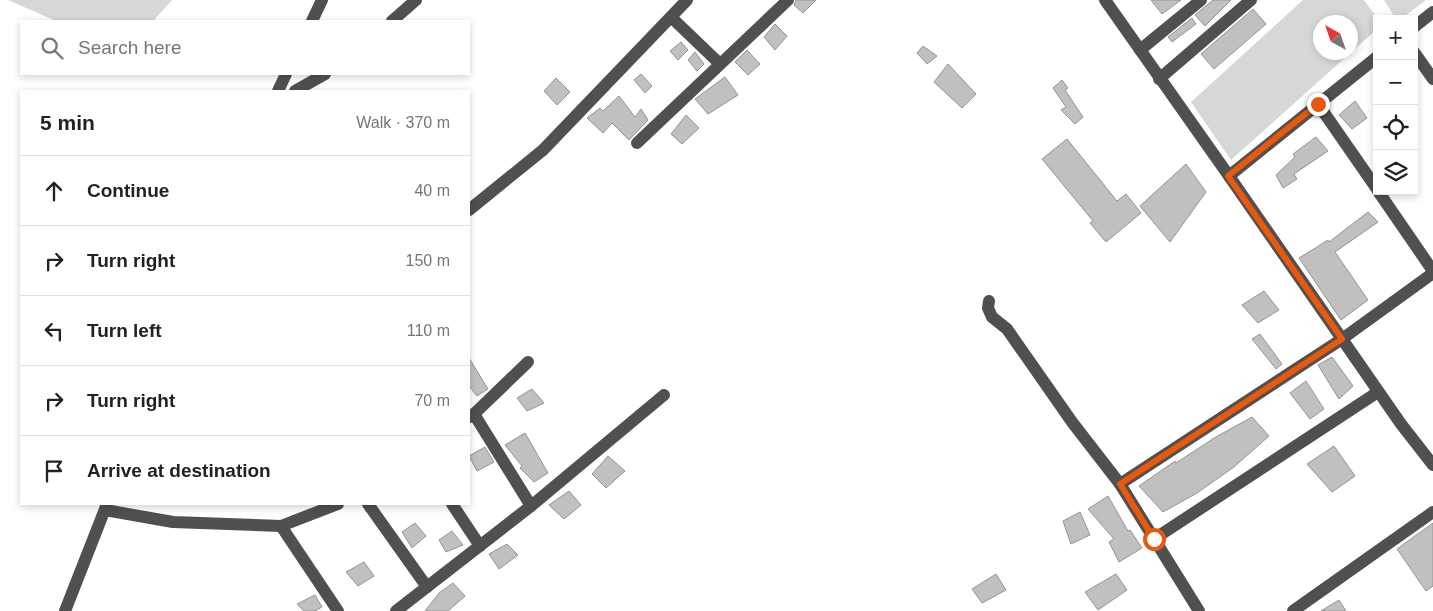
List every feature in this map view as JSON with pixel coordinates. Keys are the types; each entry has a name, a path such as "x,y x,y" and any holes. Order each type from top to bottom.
{"street":[{"path":"312,20 322,0"},
{"path":"393,20 416,0"},
{"path":"470,209 543,150 687,0"},
{"path":"637,143 788,0"},
{"path":"1105,0 1378,392 1433,465"},
{"path":"1140,50 1201,0"},
{"path":"1159,79 1251,0"},
{"path":"1418,24 1433,12"},
{"path":"671,17 720,64"},
{"path":"1418,57 1433,78"},
{"path":"1228,176 1373,60"},
{"path":"278,90 286,75"},
{"path":"297,90 324,75"},
{"path":"1318,104 1373,184"},
{"path":"1120,484 1342,339 1433,272 1380,195"},
{"path":"989,300 988,308 992,317 1007,329 1072,422 1120,484 1199,611"},
{"path":"528,362 471,416 531,506"},
{"path":"1154,539 1378,392"},
{"path":"396,611 531,506 664,395"},
{"path":"64,611 106,507 173,522 281,526 335,505"},
{"path":"369,505 427,587"},
{"path":"453,505 480,546"},
{"path":"1294,611 1433,512"},
{"path":"281,526 338,611"}],"shaded area":[{"path":"8,0 172,0 154,20 54,20"},
{"path":"1303,0 1364,0 1375,15 1373,15 1373,33 1358,46 1358,15 1313,15 1313,60 1342,60 1231,160 1191,102"},
{"path":"1384,0 1426,0 1406,15 1393,15"}],"building":[{"path":"796,0 816,0 803,13 794,5"},
{"path":"1151,0 1181,0 1162,14"},
{"path":"1213,0 1231,0 1205,26 1195,15"},
{"path":"1253,9 1266,24 1214,69 1201,54"},
{"path":"1192,18 1196,24 1172,42 1168,37"},
{"path":"775,24 787,36 775,50 764,37"},
{"path":"681,42 688,50 678,60 670,51"},
{"path":"923,46 937,56 927,64 917,53"},
{"path":"747,50 760,64 748,75 735,62"},
{"path":"695,52 704,64 697,71 688,60"},
{"path":"948,64 976,94 962,108 934,82"},
{"path":"641,74 652,86 645,93 634,80"},
{"path":"725,77 738,95 708,114 695,99"},
{"path":"556,78 570,92 557,105 544,91"},
{"path":"1062,80 1068,88 1065,90 1083,117 1075,124 1061,110 1066,107 1053,88"},
{"path":"619,96 635,117 641,109 648,120 629,140 612,123 603,133 587,118 600,108 603,111"},
{"path":"1355,101 1367,118 1352,129 1339,115"},
{"path":"686,115 699,128 682,144 671,134"},
{"path":"1316,137 1328,151 1294,174 1297,179 1283,188 1276,175 1295,157 1293,154"},
{"path":"1067,139 1117,201 1126,194 1141,213 1106,242 1090,223 1093,221 1042,159"},
{"path":"1186,164 1206,192 1170,242 1140,206"},
{"path":"1368,212 1378,222 1335,252 1368,300 1341,320 1299,258 1328,240 1329,242"},
{"path":"1264,291 1279,310 1258,323 1242,305"},
{"path":"1260,334 1282,364 1276,369 1252,339"},
{"path":"1332,357 1353,386 1339,399 1318,365"},
{"path":"470,360 488,389 477,396 470,387"},
{"path":"1306,381 1324,409 1310,419 1290,393"},
{"path":"532,389 544,403 527,411 517,398"},
{"path":"1252,417 1269,436 1234,467 1197,493 1163,512 1139,486 1175,461 1176,463 1214,438"},
{"path":"525,433 548,473 534,482 520,468 522,466 505,445"},
{"path":"1334,446 1355,476 1332,492 1307,464"},
{"path":"485,447 494,462 477,471 470,455"},
{"path":"608,456 625,471 606,488 592,474"},
{"path":"569,491 581,505 564,519 549,505"},
{"path":"1108,496 1128,531 1130,530 1142,548 1119,562 1109,542 1114,539 1088,509"},
{"path":"1080,512 1090,535 1071,544 1063,521"},
{"path":"415,523 426,536 412,548 402,532"},
{"path":"1433,523 1433,586 1426,591 1397,549"},
{"path":"452,531 463,545 446,552 439,540"},
{"path":"507,544 518,555 499,569 489,554"},
{"path":"364,562 374,576 358,586 346,572"},
{"path":"996,574 1006,590 982,603 972,589"},
{"path":"1116,574 1127,590 1098,610 1085,592"},
{"path":"453,583 465,596 448,611 425,611 439,593"},
{"path":"315,595 322,607 315,611 304,611 297,604"},
{"path":"1339,600 1346,611 1321,611"}],"route":[{"path":"1154,539 1120,484 1342,339 1228,176 1318,104"}]}
